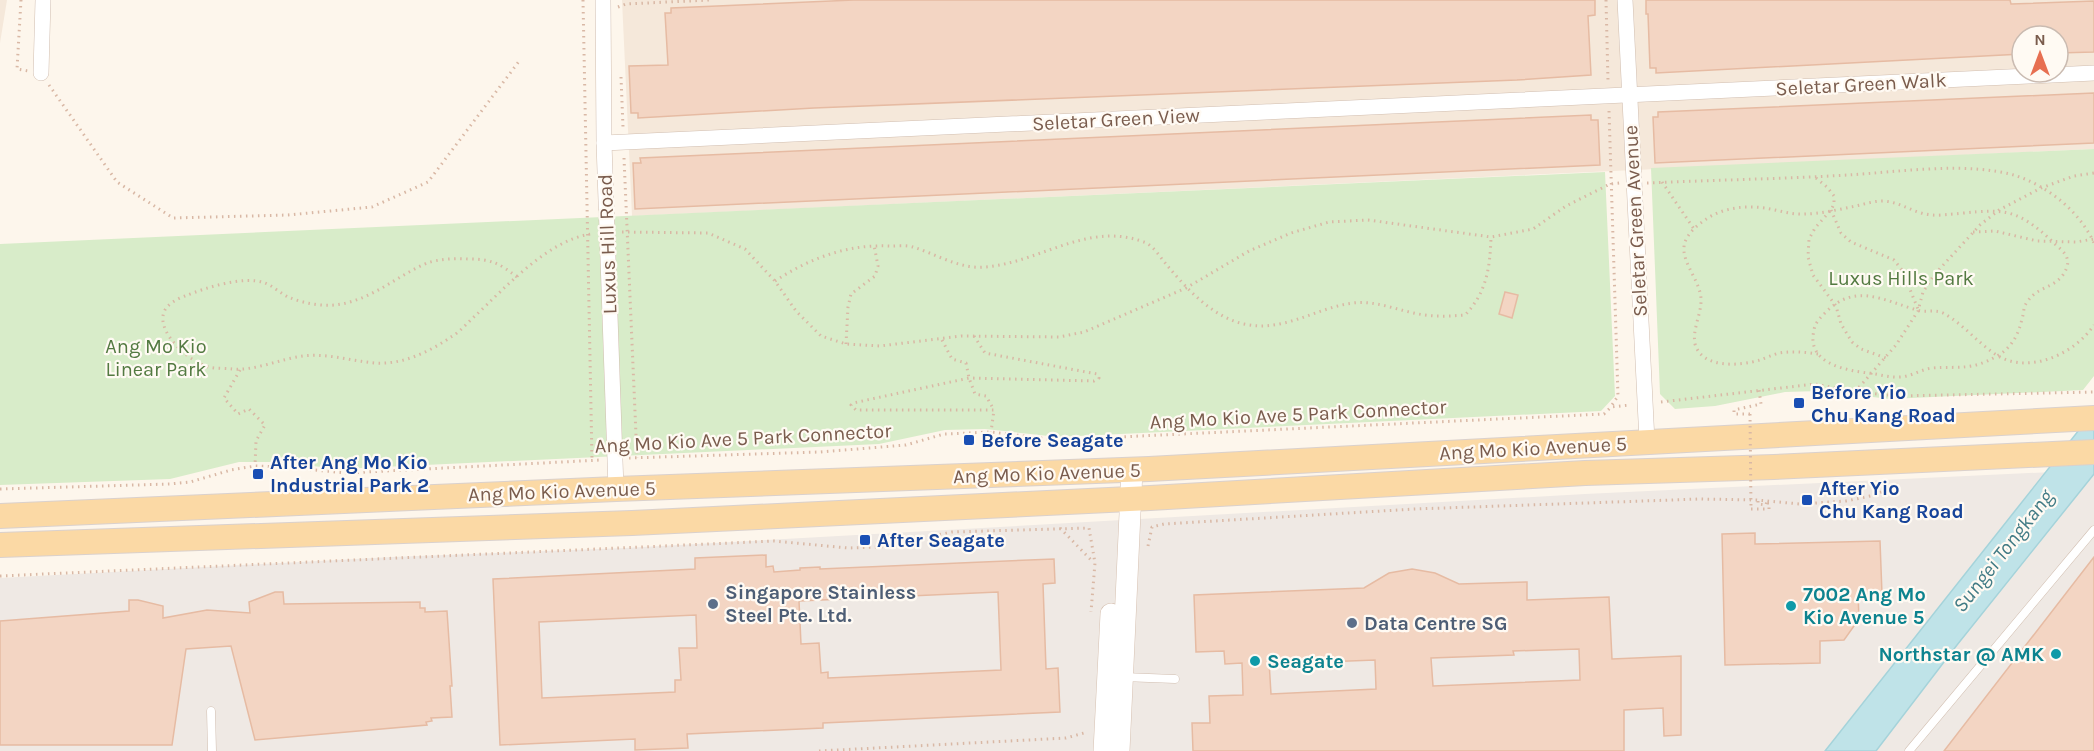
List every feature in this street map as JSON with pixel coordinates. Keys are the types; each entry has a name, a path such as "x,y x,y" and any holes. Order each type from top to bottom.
{"main road":[{"name":"Ang Mo Kio Avenue 5","path":"0,516 466,495 1124,470 2086,418"},
{"name":"Ang Mo Kio Avenue 5","path":"0,545 632,523 1124,499 1585,472 1774,468 2094,452"},
{"path":"466,495 471,510 489,528"}],"street":[{"path":"40,73 43,0"},
{"name":"Luxus Hill Road","path":"603,0 604,143 616,489"},
{"name":"Seletar Green Avenue","path":"1625,0 1647,441"},
{"name":"Seletar Green Walk","path":"1629,95 2094,73"},
{"name":"Seletar Green View","path":"604,143 1629,95"},
{"path":"1104,751 1114,676 1124,470"},
{"path":"1114,676 1119,751"}],"lane":[{"path":"1909,751 2094,530"},
{"path":"1114,676 1175,679"},
{"path":"211,711 212,751"}],"path":[{"path":"21,0 17,69 40,73 117,182 173,218 288,215 372,207 428,182 520,60"},
{"path":"583,0 592,460"},
{"path":"617,0 618,7 626,4 710,0"},
{"path":"1606,0 1618,396 1611,407"},
{"path":"620,73 636,458"},
{"path":"517,278 500,264 479,259 453,258 428,263 364,298 345,304 312,304 288,297 265,283 251,280 185,296 171,303 164,313 164,324 168,335 183,353 208,367 240,370 301,356 320,355 376,363 398,363 421,354 452,337 517,278 559,244 576,236 607,232 708,233 745,249 775,281 796,311 821,336 846,344 880,346 973,335 1059,337 1084,332 1186,288 1249,251 1291,233 1329,222 1368,220 1491,237 1533,229 1566,206 1610,184 1633,182 1966,170 1997,172 2015,176 2041,188 2078,216 2093,240 2053,242 2016,237 1995,231 1972,232"},
{"path":"1855,392 1886,358 1918,311 1923,292 1934,275 1972,232 1999,210 2041,188 2074,176 2094,173"},
{"path":"1814,177 1833,196 1831,210 1838,227 1851,242 1894,260 1902,270 1918,311"},
{"path":"1662,182 1694,229"},
{"path":"1818,354 1783,352 1758,360 1732,363 1720,363 1706,358 1696,347 1695,339 1702,308 1700,289 1687,264 1683,250 1686,239 1694,229 1704,220 1730,208 1754,207 1802,214 1886,201 1924,216 1999,210 2014,213 2030,221 2066,255 2068,264 2065,271 2053,285 2039,291 2028,300 2018,333 2011,347 1997,356 1978,366 1961,369 1930,368 1900,377 1857,372 1837,367 1826,361 1818,354 1813,343 1814,327 1834,303 1856,296 1875,296 1918,311 1943,313 1997,356 2018,362 2046,359 2072,348 2094,325"},
{"path":"1831,210 1815,228 1809,239 1808,257 1815,280 1834,303 1841,324 1852,342 1861,349 1886,358"},
{"path":"775,281 799,266 835,252 874,245 909,246 959,264 982,268 999,266 1080,239 1125,236 1148,243 1186,288 1219,314 1242,324 1264,327 1291,322 1353,303 1370,303 1424,315 1446,317 1465,315 1476,303 1485,285 1490,266 1491,237"},
{"path":"846,344 851,294 875,276 878,266 874,245"},
{"path":"973,335 985,353 1096,374 1099,378 1094,381 969,378 851,405 856,410 994,410"},
{"path":"942,340 952,359 966,363 975,394 986,396 994,410 991,432"},
{"path":"240,370 224,398 238,414 249,409 266,425 256,441 255,466"},
{"name":"Ang Mo Kio Ave 5 Park Connector","path":"0,489 170,484 190,482 231,470 255,466 347,473 592,460 831,451 906,445 944,434 991,432 1056,440 1604,414 1611,407 1815,384 1855,392 1898,396 2094,392"},
{"path":"1759,390 1761,404 1734,410 1734,414 1750,414 1751,509 1769,509 1769,503 1758,500 1758,504 1766,505 1767,501"},
{"path":"1152,527 1164,524 1415,509 1700,499 1800,504 1846,501 1875,495 1897,483 1908,482"},
{"path":"1060,528 1095,563"},
{"path":"0,576 774,541 848,548 881,547 952,532 1089,528"},
{"path":"819,751 1065,738 1084,733"}],"shaded area":[{"path":"0,0 7,0 0,43"},
{"path":"622,0 2094,0 2094,149 632,216"},
{"path":"2094,470 2094,751 0,751 0,578 392,557 625,548 1585,494"}],"green space":[{"name":"Luxus Hills Park","path":"2094,149 2094,376 2083,390 1890,399 1820,391 1785,392 1715,406 1675,409 1660,394 1651,168"},
{"name":"Ang Mo Kio Linear Park","path":"1605,172 1615,396 1601,411 1058,437 985,429 945,430 879,444 340,469 276,462 239,462 170,479 0,485 0,244"}],"water":[{"name":"Sungei Tongkang","path":"2094,411 2094,474 1957,645 1876,751 1825,751"}],"building":[{"path":"854,0 1595,0 1595,15 1588,16 1591,75 1517,80 814,108 638,118 638,113 631,113 629,66 668,65 665,13 671,13 671,8"},
{"path":"1646,0 2010,0 2011,4 2094,1 2094,52 2070,53 2070,24 2010,24 2010,55 1656,73 1656,68 1650,68 1648,14 1646,14"},
{"path":"2094,93 2094,143 1655,163 1653,117 1658,117 1658,112"},
{"path":"1591,115 1591,120 1598,120 1600,165 635,209 633,163 641,163 640,158"},
{"path":"1505,292 1518,295 1512,318 1499,314"},
{"name":"7002 Ang Mo Kio Avenue 5","path":"1755,533 1755,544 1880,541 1882,594 1858,594 1859,619 1844,640 1820,641 1820,663 1725,665 1722,534"},
{"path":"766,555 766,567 773,566 774,572 820,567 820,569 1054,559 1055,583 1043,584 1046,669 1058,668 1060,712 823,723 823,728 687,734 688,748 635,750 635,739 500,745 493,579 695,569 695,558","holes":["998,592 1001,670 828,678 828,672 821,673 819,643 801,644 799,601","696,615 697,648 679,648 681,680 675,680 675,692 542,698 539,622"]},
{"name":"Northstar @ AMK","path":"2094,557 2094,751 1944,751"},
{"name":"Seagate","path":"1412,569 1435,573 1459,584 1527,582 1527,600 1609,597 1612,659 1681,656 1681,735 1664,736 1663,708 1624,710 1624,751 1193,751 1192,723 1210,723 1209,696 1243,695 1242,663 1225,664 1224,651 1196,652 1194,595 1364,588 1389,573","holes":["1579,649 1580,680 1433,686 1431,658 1514,655 1513,651","1324,659 1324,662 1375,660 1376,689 1271,694 1269,661"]},
{"path":"275,592 283,592 284,604 420,602 420,608 425,608 425,612 447,611 452,717 431,718 432,721 426,722 427,725 255,740 231,646 186,649 172,745 0,745 0,621 129,611 129,600 163,606 163,618 207,610 250,613 249,602"}],"place":[{"name":"Before Yio Chu Kang Road","path":"1799,403"},
{"name":"Before Seagate","path":"969,440"},
{"name":"After Ang Mo Kio Industrial Park 2","path":"258,474"},
{"name":"After Yio Chu Kang Road","path":"1807,500"},
{"name":"After Seagate","path":"865,540"},
{"name":"Singapore Stainless Steel Pte. Ltd.","path":"713,604"},
{"name":"7002 Ang Mo Kio Avenue 5","path":"1791,606"},
{"name":"Data Centre SG","path":"1352,623"},
{"name":"Northstar @ AMK","path":"2056,654"},
{"name":"Seagate","path":"1255,661"}]}
